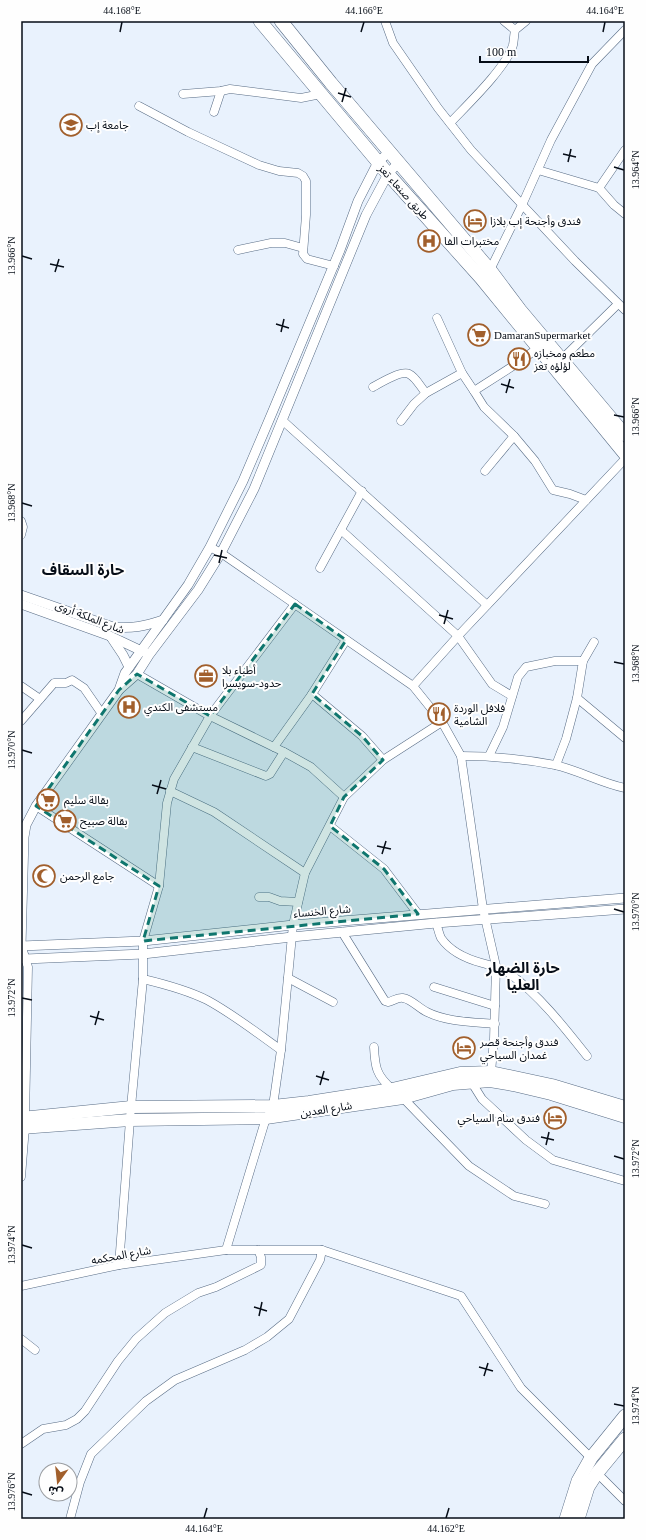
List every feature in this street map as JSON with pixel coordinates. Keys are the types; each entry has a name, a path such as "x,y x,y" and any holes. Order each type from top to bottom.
{"highway":[{"name":"طريق صنعاء تعز","path":"260,21 388,174 481,278 625,454"},
{"name":"طريق صنعاء تعز","path":"280,21 398,163 490,270 520,310 625,435"},
{"path":"566,1519 578,1481 591,1458 625,1416"},
{"path":"578,1519 588,1487 597,1473 625,1439"}],"main road":[{"name":"شارع العدين","path":"23,1123 131,1107 273,1106 309,1102 392,1088 460,1073 491,1072 552,1085 625,1107"},
{"name":"شارع العدين","path":"23,1123 266,1118 403,1098 453,1084 490,1081 513,1084 551,1094 625,1117"}],"street":[{"path":"385,21 393,43 471,150 522,205 625,310"},
{"path":"504,21 515,30"},
{"path":"450,123 505,62 513,45 515,30 526,21"},
{"path":"490,270 522,205 551,140 592,64 625,30"},
{"path":"183,94 230,89 301,98 320,94"},
{"path":"214,112 220,91"},
{"path":"139,106 188,132 259,165 279,171 298,173 303,176 306,181 306,215 303,254 307,259 334,266"},
{"path":"599,188 625,150"},
{"path":"21,1177 28,968 23,959 21,946 24,824 119,690 137,674 145,653 163,620 188,585 210,547 243,481 334,266 358,202 378,162 389,152"},
{"path":"119,690 125,673 129,667 145,653 198,590 221,553 254,489 373,200 388,174 398,163"},
{"path":"538,170 599,188 614,205 625,214"},
{"path":"238,250 271,243 285,243 303,248"},
{"path":"562,359 618,304"},
{"path":"437,318 462,373 484,407 514,436 535,461 553,490 586,500"},
{"path":"474,391 538,348"},
{"path":"373,387 405,373 409,374 426,393"},
{"path":"401,421 414,404 426,393 462,373"},
{"path":"282,420 487,605"},
{"path":"485,471 514,436"},
{"path":"413,686 625,458"},
{"path":"320,568 362,491"},
{"path":"21,521 23,527 21,535"},
{"path":"341,530 458,636 492,684 512,696"},
{"path":"210,547 221,553 413,686 442,722 461,756 484,909 496,966 495,1024 491,1072"},
{"name":"شارع الملكة أروى","path":"21,595 111,632 145,653"},
{"name":"شارع الملكة أروى","path":"21,604 111,632"},
{"path":"119,1265 131,1107 143,979 143,940 159,886 167,803 170,791 174,779 210,716 294,604"},
{"path":"129,667 111,632 146,626 163,620"},
{"path":"274,747 312,694 346,640"},
{"path":"556,765 566,739 583,661 594,642"},
{"path":"489,756 503,727 518,677 526,667 554,661 583,661"},
{"path":"137,674 210,716 284,752 311,767 344,797"},
{"path":"21,722 54,683 66,683 72,680 84,688 102,714"},
{"path":"21,686 40,699"},
{"path":"312,694 362,736 382,760"},
{"path":"576,698 625,738"},
{"path":"273,1106 293,925 305,873 344,797 382,760 442,722"},
{"path":"192,747 266,776 270,774 284,752"},
{"path":"461,756 489,756 556,765 611,785 625,788"},
{"path":"170,791 214,812 305,873"},
{"path":"36,806 159,886"},
{"path":"330,826 384,869 418,914"},
{"path":"259,897 269,897 280,901 298,902"},
{"name":"شارع الخنساء","path":"21,946 143,940 418,914 625,898"},
{"name":"شارع الخنساء","path":"23,959 143,954 292,937 436,923 625,909"},
{"path":"436,923 441,938 454,950 469,959 496,966 509,973 552,1012 587,1056"},
{"path":"342,932 385,1001 388,1002 404,998 427,1012 442,1017 467,1022 495,1024"},
{"path":"288,978 333,1002"},
{"path":"143,979 180,990 206,1000 280,1050"},
{"path":"434,987 495,1006"},
{"path":"374,1047 375,1064 379,1076 392,1088"},
{"path":"472,1083 482,1099 526,1140 553,1160 625,1181"},
{"path":"403,1098 469,1166 514,1196 545,1204"},
{"path":"226,1250 266,1118"},
{"name":"شارع المحكمه","path":"21,1286 119,1265 226,1250 322,1250 461,1296 521,1388 591,1458"},
{"path":"21,1444 43,1429 66,1425 77,1419 85,1411 118,1361 136,1339 165,1313 198,1293 216,1287 261,1265 261,1256 258,1250"},
{"path":"70,1519 80,1482 91,1454 146,1401 175,1380 245,1350 267,1337 289,1319 320,1260 322,1250"},
{"path":"21,1339 35,1350"},
{"path":"597,1473 625,1500"}],"highlighted area":[{"path":"295,604 346,640 312,694 362,736 383,760 344,797 330,826 384,869 418,914 143,941 159,886 36,806 119,690 137,674 210,716"}],"place":[{"name":"جامعة إب","path":"71,125"},
{"name":"فندق وأجنحة إب بلازا","path":"475,221"},
{"name":"مختبرات الفا","path":"429,241"},
{"name":"DamaranSupermarket","path":"479,335"},
{"name":"مطعم ومخبازه لؤلؤه تعز","path":"519,359"},
{"name":"أطباء بلا حدود-سويسرا","path":"206,676"},
{"name":"مستشفى الكندي","path":"129,707"},
{"name":"فلافل الوردة الشامية","path":"439,714"},
{"name":"بقالة سليم","path":"48,800"},
{"name":"بقالة صبيح","path":"65,821"},
{"name":"جامع الرحمن","path":"44,876"},
{"name":"فندق وأجنحة قصر غمدان السياحي","path":"464,1048"},
{"name":"فندق سام السياحي","path":"555,1118"}],"district":[{"name":"حارة السقاف","path":"83,570"},
{"name":"حارة الضهار العليا","path":"523,976"}]}
